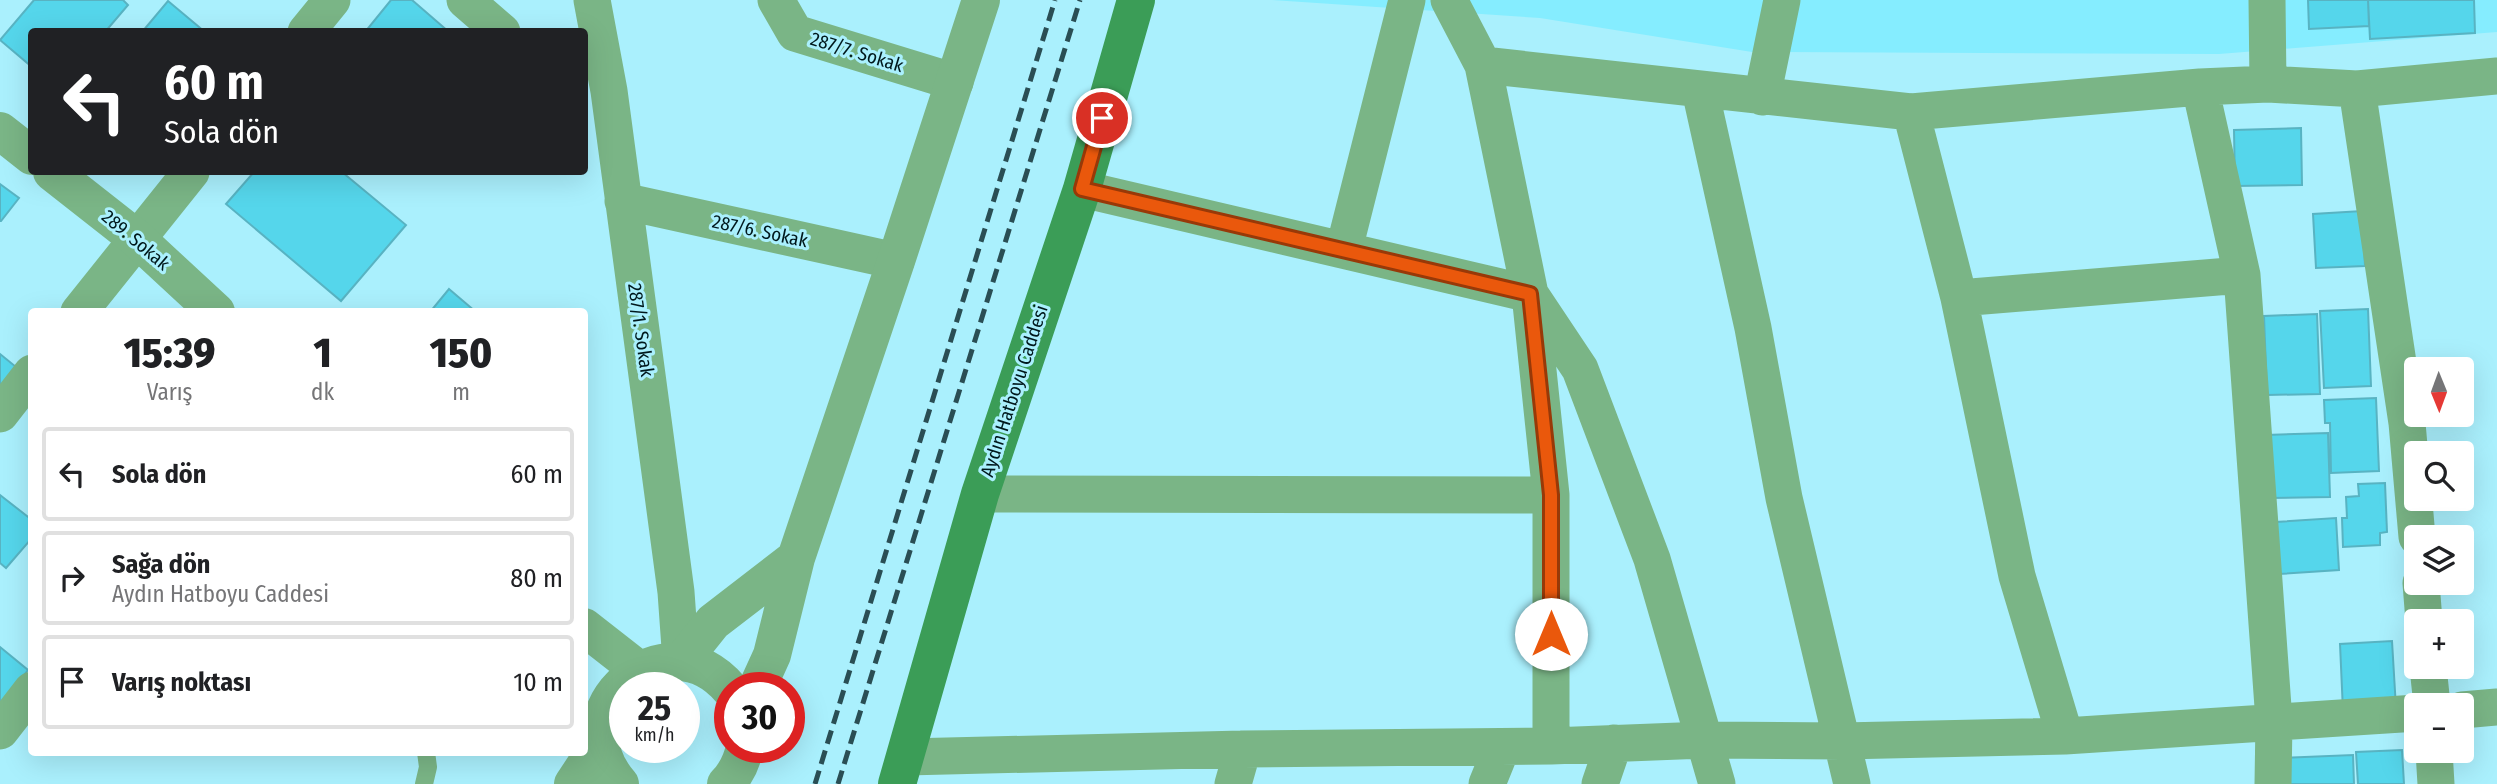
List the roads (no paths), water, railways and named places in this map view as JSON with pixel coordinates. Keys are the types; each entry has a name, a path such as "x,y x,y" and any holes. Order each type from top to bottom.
{"main road":[{"name":"Aydın Hatboyu Caddesi","path":"901,771 980,494 1082,189 1136,0"}],"street":[{"path":"309,28 332,0"},
{"path":"465,0 497,28"},
{"name":"287/1. Sokak","path":"592,0 613,125 676,592 681,662"},
{"name":"287/7. Sokak","path":"776,0 795,33 955,82"},
{"path":"764,672 772,655 796,558 897,261 981,0"},
{"path":"1344,249 1407,0"},
{"path":"1762,97 1782,0"},
{"path":"2267,0 2269,84"},
{"path":"1461,4 1483,65 1530,294 1551,495 1551,746"},
{"path":"1483,65 1911,112 2200,87 2269,84 2357,89 2497,76"},
{"path":"2200,87 2242,275 2274,722 2273,784"},
{"path":"2357,89 2407,423 2416,525"},
{"path":"1700,90 1753,328 1784,498 1852,784"},
{"path":"588,104 613,125"},
{"path":"1911,112 1959,299 2017,576 2065,736"},
{"path":"0,131 28,153"},
{"name":"289. Sokak","path":"56,175 136,238 212,308"},
{"path":"82,308 188,175"},
{"path":"1082,189 1530,294 1580,369 1652,559 1717,784"},
{"name":"287/6. Sokak","path":"623,201 897,261"},
{"path":"1959,299 2242,275"},
{"path":"0,414 28,378"},
{"path":"980,494 1551,495"},
{"path":"681,662 713,622 796,558"},
{"path":"588,630 639,670"},
{"path":"588,741 595,721 609,701 622,683 639,670 659,663 681,662 703,667 714,674"},
{"path":"0,731 28,695"},
{"path":"2474,709 2497,707"},
{"path":"901,771 1243,749 2065,736 2404,714"},
{"path":"595,721 606,764 620,784"},
{"path":"0,751 28,737"},
{"path":"1600,784 1614,743"},
{"path":"1487,784 1502,747"},
{"path":"1233,784 1243,749"},
{"path":"573,784 583,756"},
{"path":"726,784 740,763"},
{"path":"2435,763 2436,784"}],"lane":[{"path":"424,784 428,767 427,756"}],"railway":[{"path":"815,784 1055,0"},
{"path":"838,784 1080,0"}]}
